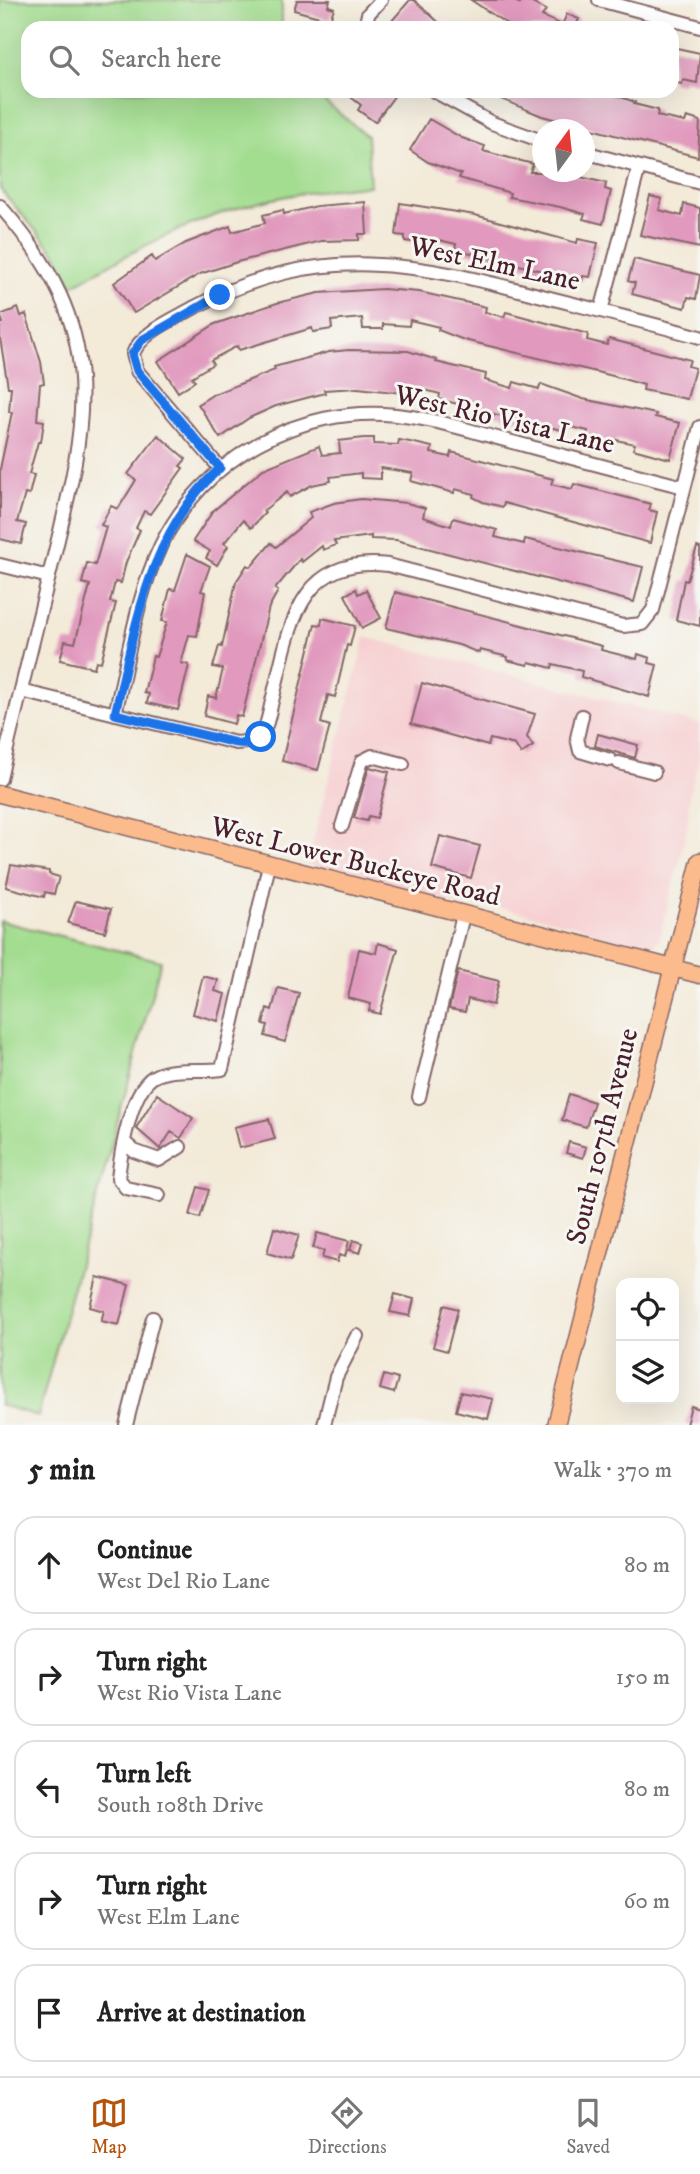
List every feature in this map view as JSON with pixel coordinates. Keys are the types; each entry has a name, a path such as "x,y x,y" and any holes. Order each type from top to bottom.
{"main road":[{"name":"West Lower Buckeye Road","path":"0,794 267,873 463,915 700,975"},
{"name":"South 107th Avenue","path":"556,1425 700,861"}],"street":[{"path":"367,21 371,9 381,0"},
{"path":"598,0 677,21"},
{"path":"679,21 700,27"},
{"path":"447,98 492,123 532,137"},
{"path":"595,155 700,183"},
{"path":"601,312 639,167"},
{"path":"0,206 26,236 54,281 70,320 80,368 83,403 81,438 0,779"},
{"name":"West Elm Lane","path":"220,468 137,371 132,354 142,340 220,295 276,276 332,266 385,264 440,270 700,337"},
{"name":"West Rio Vista Lane","path":"115,714 156,558 191,499 220,468 257,444 302,424 338,416 383,414 429,421 684,487"},
{"path":"21,691 236,743 256,741 266,726 290,627 299,603 315,584 347,566 388,565 623,626 642,624 653,610 700,427"},
{"path":"0,565 49,577"},
{"path":"582,716 577,738 580,751 654,772"},
{"path":"342,826 362,761 372,756 403,764"},
{"path":"159,1195 127,1188 118,1178 124,1142 140,1090 149,1079 170,1072 222,1069 267,873"},
{"path":"419,1097 463,915"},
{"path":"124,1142 134,1152 159,1160 180,1147"},
{"path":"126,1425 153,1318"},
{"path":"324,1425 335,1377 357,1336"}],"shaded area":[{"path":"365,637 700,724 700,756 690,792 687,831 659,940 652,947 638,948 617,944 584,928 499,907 461,904 307,865"}],"green space":[{"path":"0,0 282,0 282,21 21,21 21,98 321,98 367,136 370,186 286,196 214,216 180,229 72,286 57,255 0,189"},
{"path":"0,921 161,961 38,1416 0,1405"}],"building":[{"path":"297,0 330,0 328,6 334,8 330,20 294,10"},
{"path":"410,0 414,0 437,21 392,21"},
{"path":"471,0 513,0 520,4 521,0 526,0 546,10 542,16 553,21 502,21"},
{"path":"567,14 579,19 578,21 564,21"},
{"path":"679,48 700,53 697,83 683,80 682,84 679,83"},
{"path":"352,98 393,98 375,122 358,110 361,105"},
{"path":"499,98 624,98 635,102 634,104 658,110 657,116 685,122 687,117 700,121 698,157 595,130 595,119 553,119"},
{"path":"429,119 462,138 485,146 483,151 532,164 532,182 595,180 606,183 605,189 611,191 603,224 583,219 585,214 509,197 510,193 459,178 461,174 428,162 410,150"},
{"path":"650,196 662,199 659,210 682,216 684,204 700,208 700,248 640,235"},
{"path":"365,202 367,234 359,234 359,240 321,241 200,274 134,313 114,283 152,256 155,261 186,243 230,226 232,232 265,223 263,215 283,210 284,214 317,206"},
{"path":"400,203 475,215 577,243 578,239 598,243 590,277 583,276 582,281 455,249 456,244 435,239 435,245 405,241 405,236 396,235"},
{"path":"634,259 700,275 696,299 688,297 685,308 632,294 635,283 628,281"},
{"path":"383,289 419,292 486,307 485,312 504,317 506,312 588,334 587,340 607,345 609,339 690,360 688,366 695,368 687,399 643,390 644,385 613,376 464,340 438,330 439,327 410,320 409,326 383,324 383,329 363,329 362,318 331,321 332,329 313,332 312,328 239,350 237,346 211,360 213,364 192,377 195,381 178,392 158,361 215,324 277,303 319,293"},
{"path":"18,308 21,316 26,314 41,362 44,383 40,384 37,420 44,421 41,442 38,442 29,474 34,475 29,495 25,494 17,522 26,524 21,544 0,539 0,469 12,412 9,412 11,387 8,387 0,338 0,324 3,323 0,315"},
{"path":"408,351 437,360 436,362 486,374 485,380 512,388 514,382 539,389 541,384 583,399 656,414 655,417 680,423 670,459 633,449 635,444 616,440 614,445 586,437 588,431 567,426 566,431 494,414 439,399 440,394 421,389 420,395 358,388 324,390 325,393 276,406 249,418 220,438 198,404 214,394 275,370 274,367 329,352"},
{"path":"158,435 186,459 180,466 183,468 150,514 144,511 136,528 140,530 126,562 121,583 115,582 110,602 116,603 101,662 96,661 94,668 60,660 65,641 75,643 90,585 82,583 87,563 95,565 106,527 101,525 111,506 118,509 136,480 128,474"},
{"path":"374,438 374,444 398,445 399,440 432,447 431,453 450,457 451,452 553,479 551,484 572,489 574,484 651,504 649,510 657,512 650,543 504,503 503,507 483,502 473,497 474,494 455,489 454,493 411,481 413,473 381,468 381,479 361,478 361,473 330,477 331,481 312,485 290,497 287,492 263,511 265,513 251,528 243,520 224,543 228,546 217,565 206,558 210,551 193,541 213,511 263,469 319,446 322,455 340,453 339,441"},
{"path":"361,499 407,503 425,508 423,517 451,526 453,518 497,530 495,537 524,544 525,539 643,567 634,602 396,540 371,539 371,536 334,541 336,545 323,550 322,546 302,562 300,559 275,589 278,591 269,607 242,717 236,715 234,724 204,716 208,696 216,698 223,669 213,667 219,646 222,647 236,582 247,565 251,567 271,543 276,547 311,518 309,512 334,503"},
{"path":"697,547 700,548 700,626 676,620 684,580 687,581"},
{"path":"187,554 210,566 201,591 205,592 197,636 189,635 181,663 189,665 178,710 147,703 149,694 144,693 153,656 156,657 167,622 162,621 170,589 175,590"},
{"path":"356,589 358,594 366,590 381,618 362,628 345,595"},
{"path":"395,592 602,646 601,650 637,659 638,654 650,658 649,663 657,665 649,697 581,677 582,671 553,664 552,668 529,662 528,665 507,660 508,657 480,650 479,653 459,645 386,628"},
{"path":"322,618 355,626 350,646 347,645 335,697 328,695 321,723 330,726 318,770 282,761 315,624 321,625"},
{"path":"422,683 535,714 527,737 533,746 521,754 515,745 490,739 488,746 411,724"},
{"path":"598,734 638,745 635,758 595,746"},
{"path":"369,767 389,772 377,818 369,816 367,821 354,818"},
{"path":"440,836 480,846 471,878 432,868"},
{"path":"11,865 49,871 49,874 59,877 54,894 45,892 44,897 6,887"},
{"path":"76,901 111,909 105,932 68,923"},
{"path":"378,943 398,949 380,1014 369,1011 371,1004 348,998 359,949 376,953"},
{"path":"458,971 499,981 493,1005 468,999 465,1012 449,1009"},
{"path":"203,976 218,980 215,991 225,994 218,1021 193,1014"},
{"path":"278,988 299,993 285,1042 265,1036 268,1025 263,1024 267,1008 272,1010"},
{"path":"157,1094 193,1118 181,1138 171,1132 160,1149 136,1128"},
{"path":"569,1094 594,1102 586,1127 562,1120"},
{"path":"269,1119 275,1139 239,1148 234,1127"},
{"path":"569,1142 586,1147 583,1158 566,1153"},
{"path":"198,1187 209,1190 200,1218 190,1215"},
{"path":"274,1228 299,1235 291,1260 267,1253"},
{"path":"317,1233 349,1241 345,1257 339,1255 337,1262 322,1258 324,1251 313,1248"},
{"path":"353,1240 363,1243 360,1253 350,1250"},
{"path":"97,1277 129,1285 119,1325 101,1321 104,1311 90,1307"},
{"path":"395,1294 414,1299 410,1316 390,1312"},
{"path":"444,1305 458,1309 447,1351 433,1347"},
{"path":"384,1375 398,1379 394,1393 380,1389"},
{"path":"461,1392 493,1399 488,1419 456,1411"},
{"path":"691,1406 700,1409 700,1425 686,1425"}],"route":[{"path":"220,295 188,311 142,340 132,354 137,371 220,468 191,499 171,528 149,574 115,714 236,743 250,744 261,737"}]}
